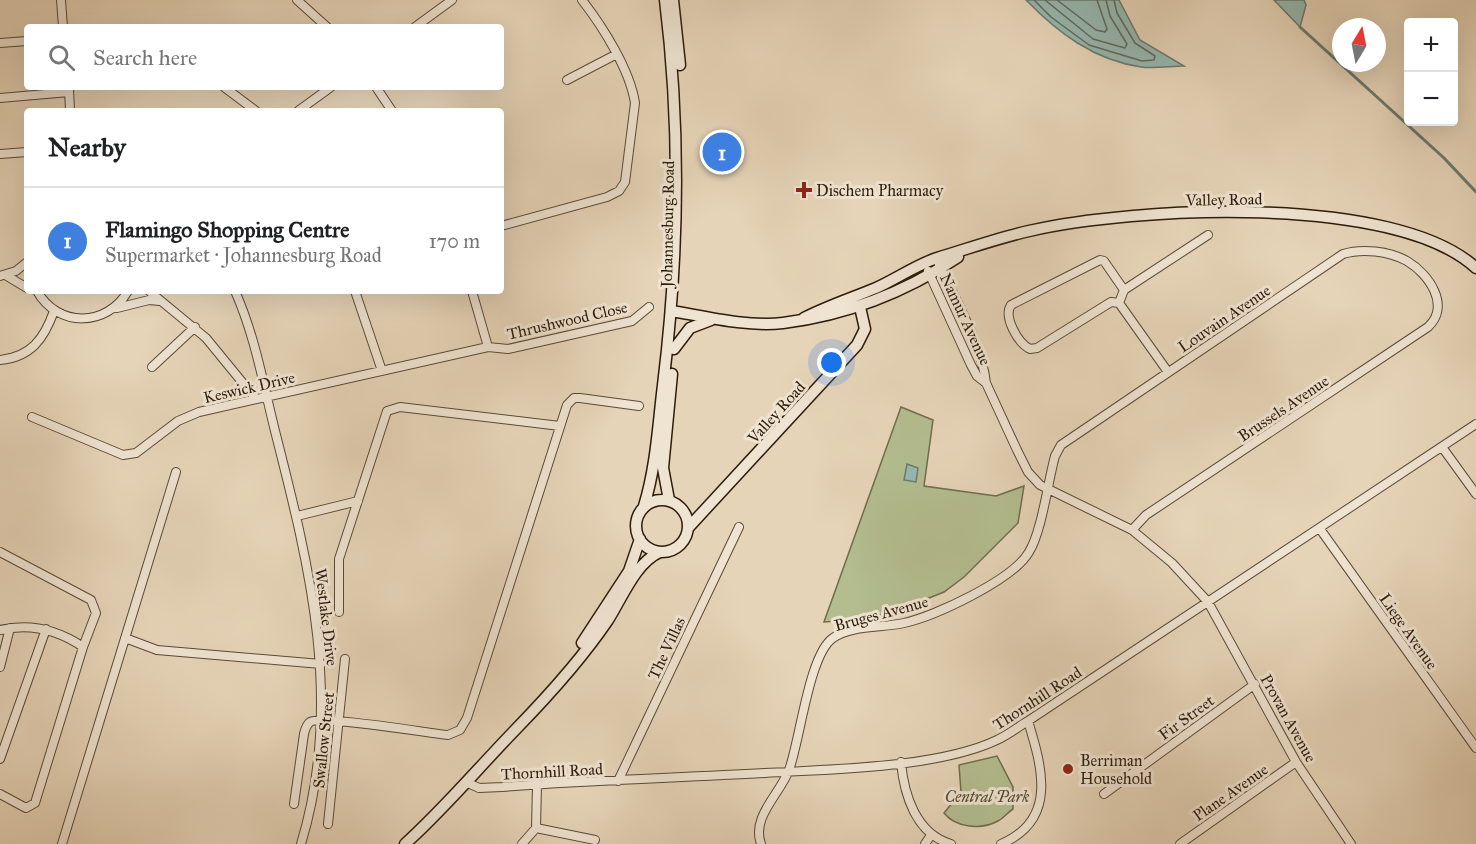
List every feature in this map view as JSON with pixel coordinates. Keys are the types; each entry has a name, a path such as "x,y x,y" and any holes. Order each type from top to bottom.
{"street":[{"path":"61,0 63,24"},
{"path":"297,0 324,24"},
{"path":"419,24 452,0"},
{"path":"504,224 607,197 619,191 626,182 635,103 629,78 582,0"},
{"name":"Johannesburg Road","path":"660,447 676,311 677,226 677,129 665,0"},
{"name":"Johannesburg Road","path":"660,447 674,348 684,129 673,0"},
{"path":"0,43 24,41"},
{"path":"567,80 615,55"},
{"path":"0,98 69,90 70,108"},
{"path":"228,90 252,108"},
{"path":"302,108 327,90"},
{"path":"378,90 390,108"},
{"path":"0,154 24,152"},
{"name":"Valley Road","path":"927,269 966,252 1029,231 1070,224 1186,214 1292,214 1346,218 1388,226 1449,249 1476,268"},
{"path":"1119,303 1124,290 1208,236"},
{"name":"Louvain Avenue","path":"1046,490 1055,456 1061,445 1342,254 1353,251 1376,252 1406,260 1429,283 1437,295 1438,303"},
{"path":"1124,290 1104,261 1100,260 1011,305 1008,315 1023,345 1034,350 1111,302 1119,303 1168,372"},
{"name":"Namur Avenue","path":"938,263 976,347 985,370 986,383 1028,472 1046,490 1132,530 1172,563 1208,602"},
{"path":"3,276 24,264"},
{"path":"676,311 729,320 782,323 804,318 927,269"},
{"path":"804,318 818,318 860,307 927,269"},
{"name":"Namur Avenue","path":"927,269 971,365 977,376 986,383"},
{"path":"3,276 24,286"},
{"path":"35,294 54,311 68,318 84,320 100,317 114,309 139,302 160,301"},
{"path":"39,294 42,300"},
{"path":"114,309 126,294"},
{"path":"152,294 195,327 256,399"},
{"name":"Westlake Drive","path":"236,294 255,342 297,516 315,604 321,664 320,720 314,786 301,844"},
{"path":"356,294 382,371"},
{"path":"473,294 488,347"},
{"name":"Brussels Avenue","path":"1132,530 1146,515 1428,327 1435,321 1438,303"},
{"name":"Thrushwood Close","path":"488,347 508,349 632,321 649,307"},
{"name":"Valley Road","path":"688,528 857,345 865,328 860,307"},
{"path":"0,360 25,355 40,341 54,311"},
{"path":"674,348 683,335 698,323 729,320"},
{"path":"152,367 195,327"},
{"name":"Keswick Drive","path":"32,417 129,455 136,453 187,416 488,347"},
{"path":"294,804 307,724 320,720 448,735 460,730 467,718 567,405 573,399 639,406"},
{"path":"339,612 339,559 383,419 393,407 560,426"},
{"name":"Thornhill Road","path":"468,783 479,788 789,771 901,762 951,755 973,749 998,740 1028,721 1476,424"},
{"path":"660,447 669,501"},
{"path":"660,447 644,506 636,522 640,539 645,546 660,552"},
{"path":"1442,447 1476,495"},
{"path":"62,844 176,472"},
{"name":"Bruges Avenue","path":"789,771 817,662 827,643 839,635 850,632 923,619 954,605 997,579 1023,560 1029,552 1046,490"},
{"path":"297,516 358,501"},
{"path":"405,844 468,783 573,668 646,560 660,552 676,548 687,536 688,528 684,511 669,501 652,501 644,506"},
{"path":"684,511 714,502"},
{"name":"The Villas","path":"618,781 739,527"},
{"name":"Liege Avenue","path":"1320,529 1476,748"},
{"path":"518,726 607,607 629,572 640,539"},
{"path":"0,552 91,600 96,613 83,647 36,803 26,807 0,794"},
{"name":"Provan Avenue","path":"1208,602 1296,762 1351,844"},
{"path":"0,667 10,628"},
{"path":"0,630 46,629 67,636 83,647"},
{"path":"0,759 46,629"},
{"path":"125,638 157,650 321,664"},
{"name":"Swallow Street","path":"328,824 345,659"},
{"name":"Fir Street","path":"1104,794 1255,684"},
{"path":"1001,844 1020,840 1037,810 1041,794 1040,762 1028,721"},
{"path":"901,762 908,798 930,835 951,844"},
{"name":"Plane Avenue","path":"1180,844 1296,762"},
{"path":"761,844 758,832 761,820 789,771"},
{"path":"522,844 537,828 537,784"},
{"path":"537,828 595,840"},
{"path":"925,844 930,835"}],"green space":[{"path":"901,407 933,420 924,486 996,496 1024,486 1018,523 964,577 944,592 894,612 865,619 824,622"},
{"name":"Central Park","path":"997,756 1013,787 1013,809 1000,820 984,826 969,826 949,818 944,813 961,792 959,765"}],"water":[{"path":"1026,0 1119,0 1140,40 1184,66 1141,67 1108,58 1064,34"},
{"path":"1274,0 1304,0 1306,5 1300,27"},
{"path":"907,464 918,468 916,482 904,480"}],"waterway":[{"path":"1300,27 1444,158 1476,192"}],"place":[{"name":"Flamingo Shopping Centre","path":"722,152"},
{"name":"Dischem Pharmacy","path":"804,190"},
{"name":"Berriman Household","path":"1068,769"}]}
